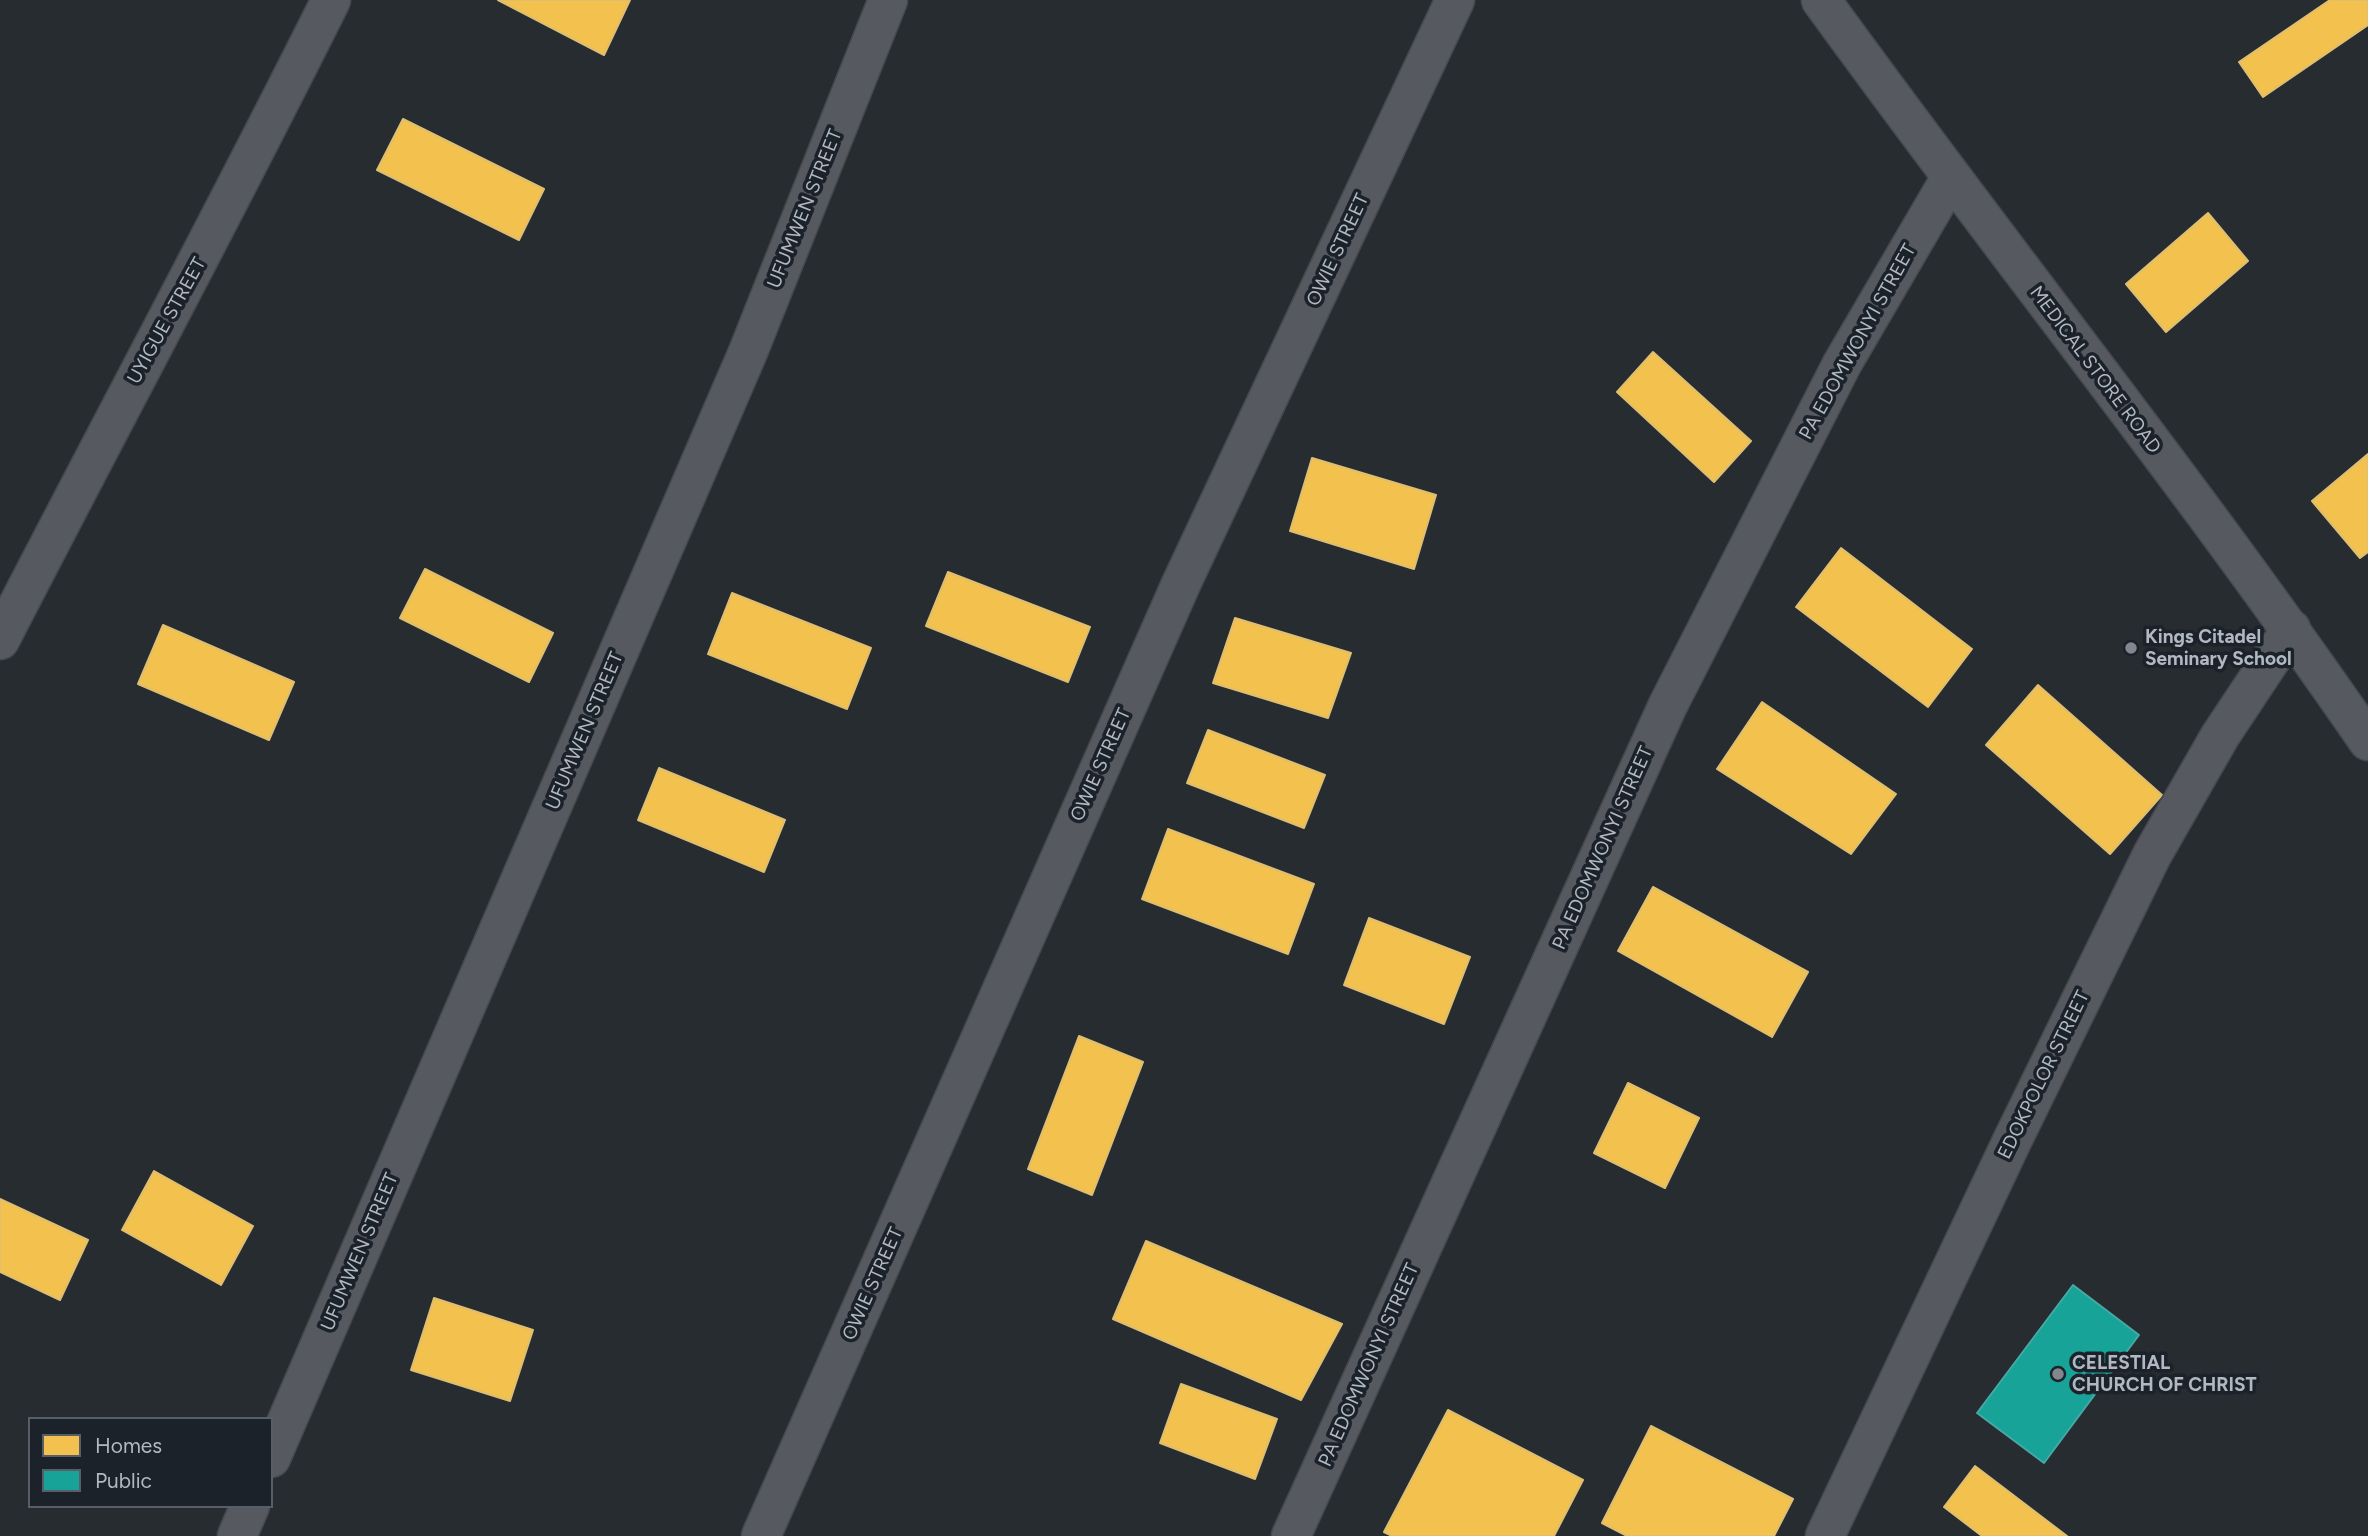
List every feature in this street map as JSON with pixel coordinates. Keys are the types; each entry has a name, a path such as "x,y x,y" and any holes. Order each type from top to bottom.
{"street":[{"name":"UYIGUE STREET","path":"0,640 111,424 225,214 331,0"},
{"name":"UFUMWEN STREET","path":"273,1453 742,365 888,0"},
{"name":"OWIE STREET","path":"761,1536 1181,584 1455,0"},
{"name":"MEDICAL STORE ROAD","path":"1821,0 1950,178 2291,629 2368,741"},
{"name":"PA EDOMWONYI STREET","path":"1291,1536 1668,705 1842,364 1950,178"},
{"name":"EDOKPOLOR STREET","path":"1825,1536 2012,1141 2152,855 2220,736 2291,629"},
{"path":"237,1536 249,1508"}],"building: Homes":[{"path":"498,0 630,0 604,55"},
{"path":"2330,0 2368,0 2368,25 2263,97 2239,62"},
{"path":"403,119 544,189 519,240 377,170"},
{"path":"2208,213 2248,261 2166,332 2126,284"},
{"path":"1653,352 1751,441 1714,482 1617,392"},
{"path":"2368,454 2368,552 2360,558 2312,501"},
{"path":"1312,458 1436,495 1414,569 1290,531"},
{"path":"1841,548 1972,649 1928,707 1796,607"},
{"path":"425,569 553,633 529,682 400,618"},
{"path":"948,572 1090,627 1068,682 926,626"},
{"path":"732,593 871,648 847,709 708,654"},
{"path":"1235,618 1351,653 1328,718 1213,683"},
{"path":"163,625 294,682 269,740 138,684"},
{"path":"2038,685 2162,795 2110,854 1986,745"},
{"path":"1762,702 1896,794 1851,854 1717,769"},
{"path":"1208,730 1325,775 1304,828 1187,783"},
{"path":"659,768 785,820 764,872 638,820"},
{"path":"1168,829 1314,884 1288,954 1142,899"},
{"path":"1653,887 1808,972 1772,1037 1618,951"},
{"path":"1369,918 1470,957 1444,1024 1344,985"},
{"path":"1079,1036 1143,1062 1092,1195 1028,1169"},
{"path":"1628,1083 1699,1118 1665,1188 1594,1153"},
{"path":"154,1171 253,1226 221,1285 122,1230"},
{"path":"0,1199 88,1240 60,1300 0,1272"},
{"path":"1146,1241 1342,1324 1301,1400 1113,1319"},
{"path":"434,1298 533,1330 510,1401 411,1370"},
{"path":"1181,1384 1277,1419 1255,1479 1160,1443"},
{"path":"1448,1410 1583,1480 1554,1536 1392,1536 1384,1532"},
{"path":"1651,1426 1793,1499 1774,1536 1627,1536 1602,1523"},
{"path":"1975,1466 2067,1536 1982,1536 1944,1507"}],"building: Public":[{"name":"CELESTIAL CHURCH OF CHRIST","path":"2073,1285 2139,1335 2044,1463 1977,1413"}],"place":[{"name":"Kings Citadel Seminary School","path":"2131,648"},
{"name":"CELESTIAL CHURCH OF CHRIST","path":"2058,1374"}]}
